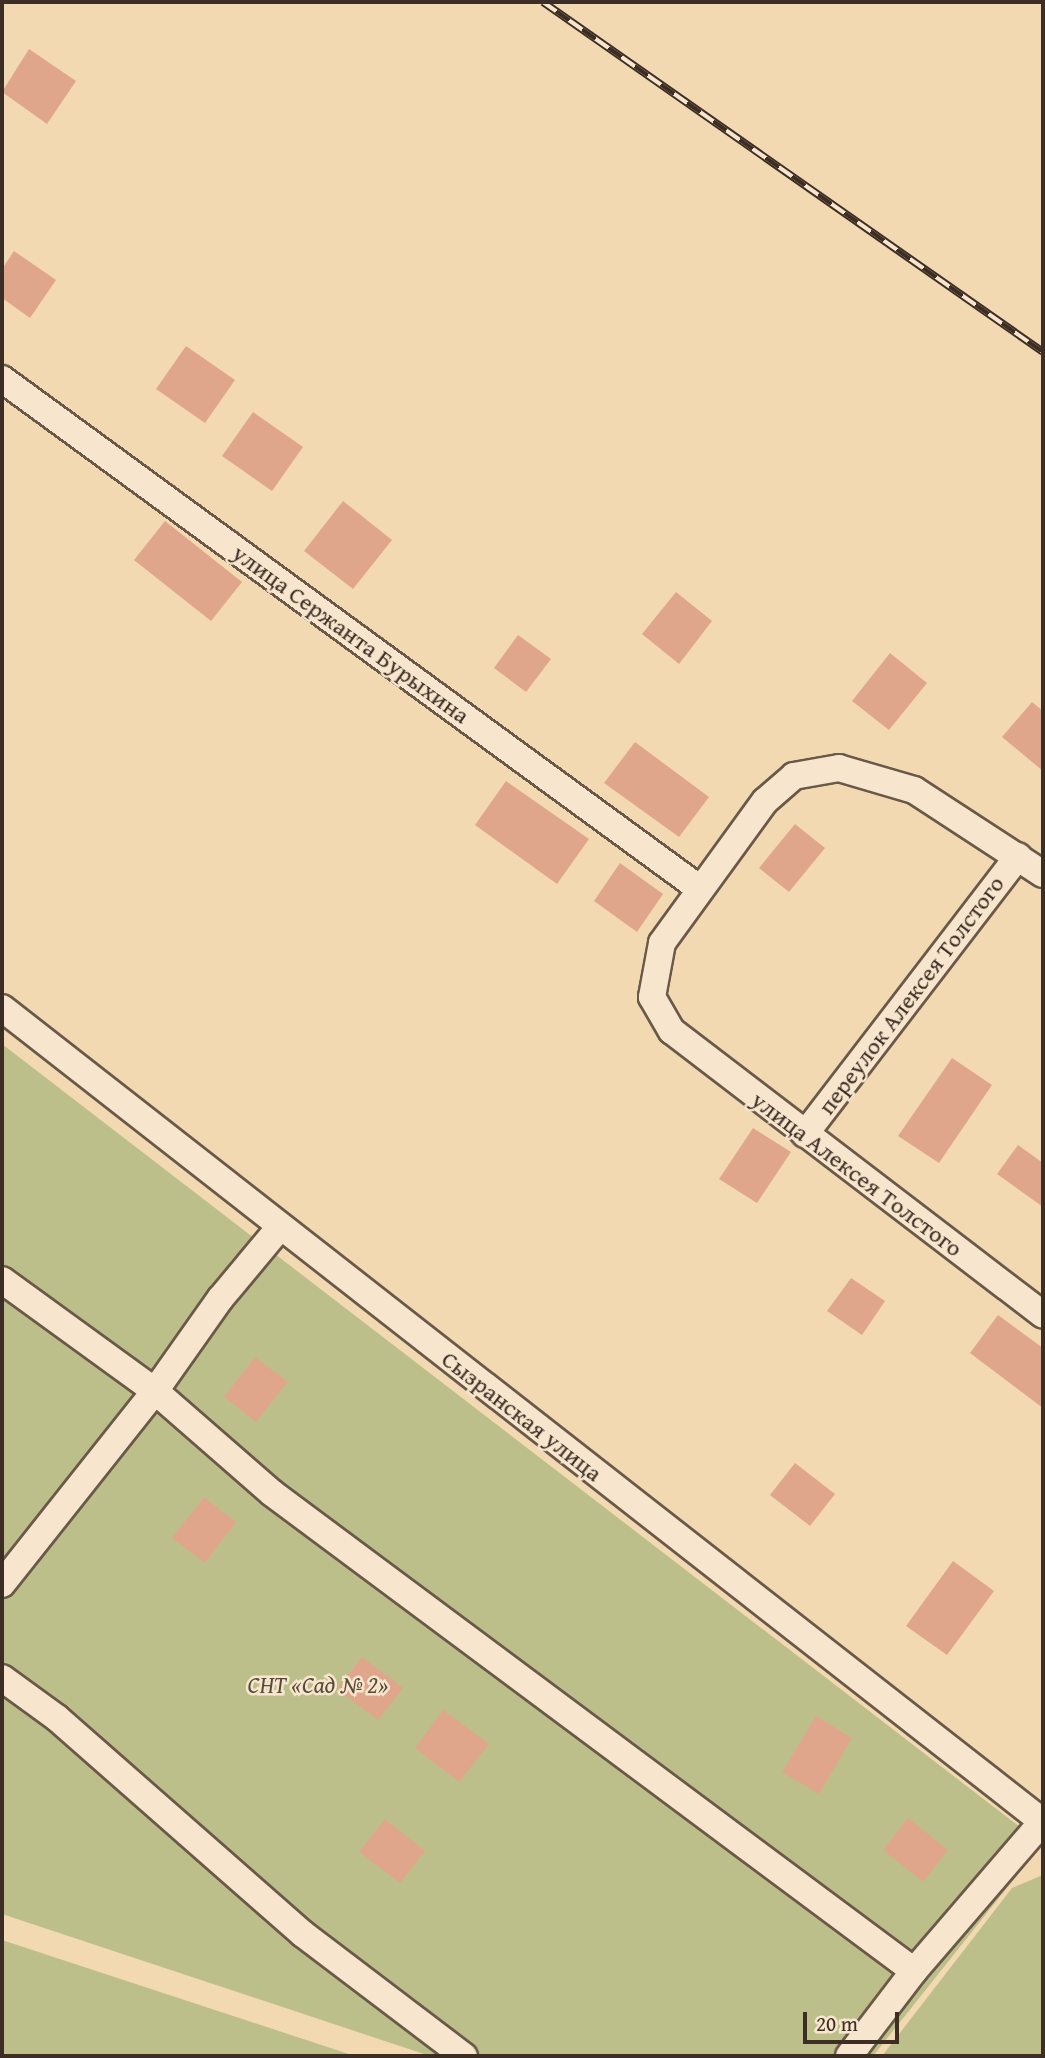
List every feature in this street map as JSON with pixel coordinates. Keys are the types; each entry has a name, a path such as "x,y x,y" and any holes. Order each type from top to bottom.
{"street":[{"name":"улица Сержанта Бурыхина","path":"2,379 700,889"},
{"path":"700,889 765,801 794,776 839,768 914,790 1043,874"},
{"name":"переулок Алексея Толстого","path":"805,1134 1018,856"},
{"name":"улица Алексея Толстого","path":"700,889 662,943 652,997 672,1031 1043,1315"},
{"name":"Сызранская улица","path":"2,1008 1043,1822"},
{"path":"2,1584 155,1391 220,1298 280,1227"},
{"path":"2,1280 155,1391 272,1493 914,1971"},
{"path":"2,1678 57,1718 303,1934 464,2056"},
{"path":"849,2056 914,1971 1043,1822"}],"green space":[{"name":"СНТ «Сад № 2»","path":"2,1044 1042,1844 873,2056 430,2056 2,1914"},
{"path":"1043,1875 1043,2056 882,2056 1012,1888"},
{"path":"2,1940 355,2056 2,2056"}],"building":[{"path":"29,49 76,81 47,124 2,92"},
{"path":"14,251 56,280 30,318 2,298 2,269"},
{"path":"186,346 235,380 205,423 156,389"},
{"path":"253,412 303,447 272,491 222,456"},
{"path":"343,501 392,540 353,589 304,551"},
{"path":"165,521 242,582 211,621 134,560"},
{"path":"676,592 712,621 679,664 642,634"},
{"path":"518,635 551,659 526,692 494,668"},
{"path":"890,653 927,683 889,730 852,701"},
{"path":"1032,702 1043,711 1043,771 1002,737"},
{"path":"635,742 709,797 679,837 604,783"},
{"path":"506,781 589,839 557,884 475,825"},
{"path":"795,824 825,848 789,892 759,868"},
{"path":"620,863 663,894 637,932 594,901"},
{"path":"952,1058 992,1085 939,1163 898,1136"},
{"path":"753,1128 791,1152 757,1203 719,1179"},
{"path":"1018,1145 1043,1163 1043,1207 997,1174"},
{"path":"851,1278 885,1301 862,1335 827,1311"},
{"path":"998,1315 1043,1348 1043,1408 970,1353"},
{"path":"255,1357 288,1382 256,1422 224,1397"},
{"path":"795,1463 835,1494 810,1526 770,1495"},
{"path":"204,1497 236,1522 205,1563 172,1538"},
{"path":"953,1561 994,1591 947,1655 906,1626"},
{"path":"362,1657 403,1688 378,1720 337,1689"},
{"path":"443,1710 489,1744 459,1782 415,1748"},
{"path":"816,1716 852,1738 819,1794 782,1772"},
{"path":"908,1818 948,1850 923,1882 883,1850"},
{"path":"385,1819 425,1851 400,1883 359,1852"}],"railway":[{"path":"543,2 1043,352"}]}
